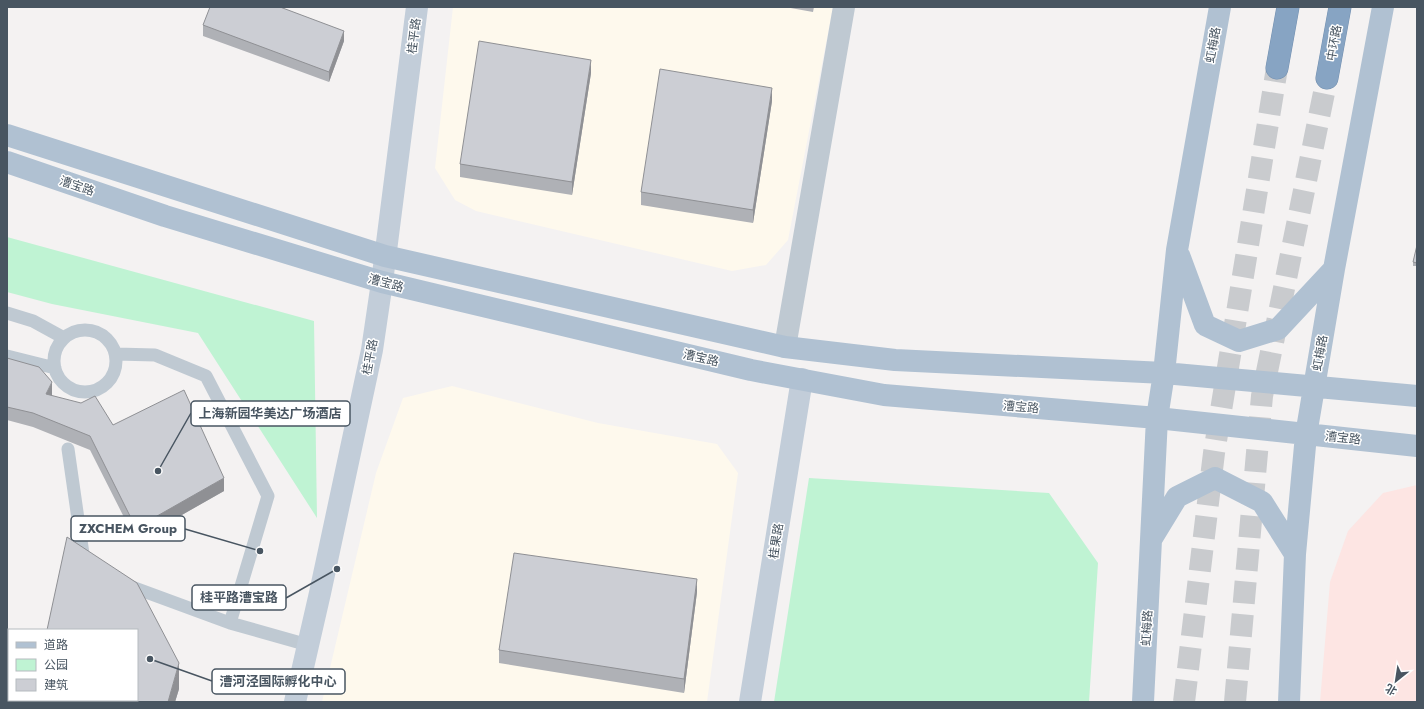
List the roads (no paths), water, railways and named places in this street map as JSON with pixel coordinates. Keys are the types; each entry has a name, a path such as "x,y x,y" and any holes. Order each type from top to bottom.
{"highway":[{"path":"1277,68 1288,7"},
{"name":"中环路","path":"1327,78 1340,7"}],"main road":[{"name":"虹梅路","path":"1143,702 1157,418 1164,373 1177,250 1220,7"},
{"name":"虹梅路","path":"1289,702 1295,554 1306,435 1334,269 1383,7"},
{"path":"7,135 385,256 785,346 894,360 1164,373 1417,396"},
{"name":"漕宝路","path":"7,162 165,216 382,282 752,370 884,395 1157,418 1417,446"},
{"path":"1177,250 1205,325 1239,341 1278,329 1334,269"},
{"path":"1151,540 1177,497 1215,478 1262,502 1295,554"}],"street":[{"name":"桂平路","path":"294,702 308,645 372,350 417,7"},
{"path":"785,346 844,7"},
{"name":"桂果路","path":"750,702 802,379"}],"lane":[{"path":"7,313 33,321 64,338"},
{"path":"78,330 95,331 109,340 116,354 115,370 107,384 92,391 75,396 62,382 55,368 56,351 64,338 78,330"},
{"path":"116,354 155,355 206,376 268,496 230,623"},
{"path":"7,356 55,368"},
{"path":"68,449 84,561 97,569"},
{"path":"110,576 122,584 230,623 308,645"}],"tunnel":[{"path":"1184,702 1214,453 1277,68"},
{"path":"1235,702 1262,396 1327,78"}],"place":[{"name":"上海新园华美达广场酒店","path":"158,471"},
{"name":"ZXCHEM Group","path":"260,551"},
{"name":"桂平路漕宝路","path":"337,569"},
{"name":"漕河泾国际孵化中心","path":"150,659"}]}
